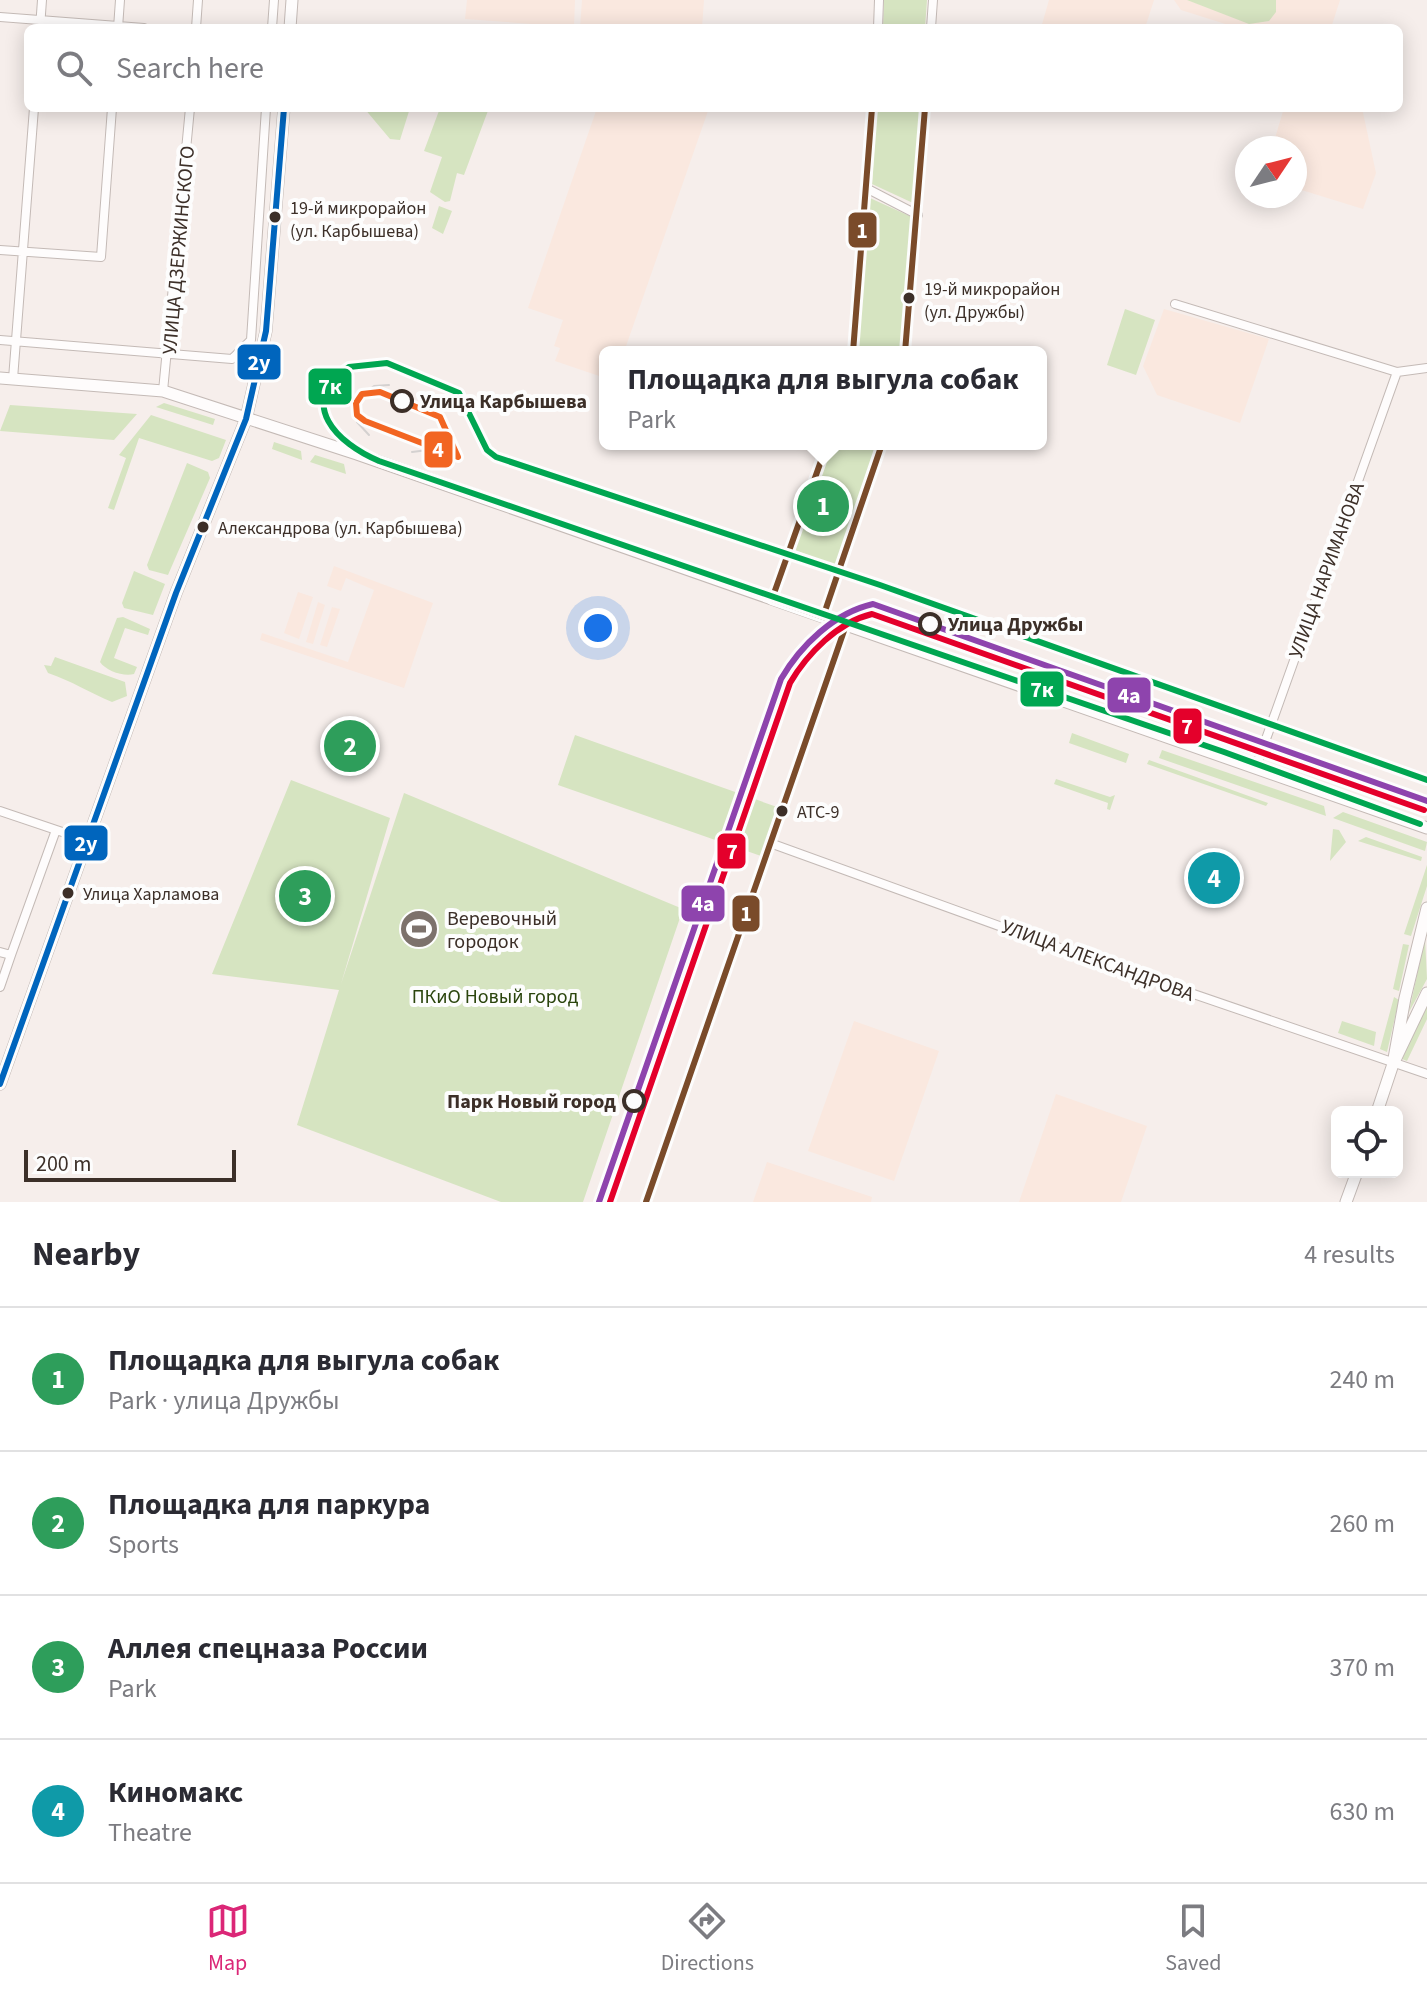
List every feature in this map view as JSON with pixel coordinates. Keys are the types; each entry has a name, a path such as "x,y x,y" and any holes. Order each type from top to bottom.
{"main road":[{"path":"290,24 292,0"},
{"path":"0,1084 176,593 246,419 266,331 284,112"},
{"path":"6,378 163,391 772,599 1427,828"},
{"path":"1379,1106 1393,1064 1427,908"},
{"path":"1393,1064 1427,993"},
{"path":"1346,1202 1355,1178"}],"street":[{"path":"0,17 40,24 42,0"},
{"path":"118,24 120,0"},
{"path":"196,24 198,0"},
{"path":"272,24 274,0"},
{"path":"878,24 879,0"},
{"path":"931,24 933,0"},
{"path":"6,378 16,342 34,112"},
{"path":"0,250 101,257 112,112"},
{"name":"УЛИЦА ДЗЕРЖИНСКОГО","path":"163,391 170,353 190,112"},
{"path":"0,340 232,359 251,340 266,112"},
{"path":"853,346 872,112"},
{"path":"906,346 925,112"},
{"path":"866,188 918,215"},
{"path":"1175,304 1397,372 1427,368"},
{"name":"УЛИЦА НАРИМАНОВА","path":"1256,767 1397,372"},
{"path":"772,599 825,450"},
{"path":"823,617 880,450"},
{"path":"646,1202 846,625"},
{"path":"0,811 86,840"},
{"path":"0,987 56,830"},
{"name":"УЛИЦА АЛЕКСАНДРОВА","path":"770,843 1427,1074"},
{"path":"0,952 11,955"}],"shaded area":[{"path":"467,0 575,0 574,24 465,19"},
{"path":"582,0 704,0 702,24 580,24"},
{"path":"1049,0 1154,0 1146,24 1042,24"},
{"path":"1174,0 1340,0 1332,24 1225,24 1181,10"},
{"path":"596,112 708,112 626,346 599,346 599,376 555,361 560,348 554,346 563,320 528,308"},
{"path":"1283,112 1363,112 1376,173 1363,209 1307,192 1307,136 1276,136"},
{"path":"1164,309 1269,339 1240,423 1157,395 1143,366"},
{"path":"334,566 433,603 404,688 260,640 262,633 348,662 374,590 346,578 341,591 327,586"},
{"path":"298,592 313,597 299,639 284,633"},
{"path":"318,602 325,605 313,644 306,642"},
{"path":"332,607 340,609 327,647 320,645"},
{"path":"854,1021 939,1051 894,1181 808,1151"},
{"path":"1056,1094 1147,1126 1121,1202 1019,1202"},
{"path":"767,1162 872,1197 871,1202 753,1202"}],"green space":[{"path":"884,0 927,0 925,24 883,24"},
{"path":"1187,0 1276,0 1276,12 1269,21 1249,24"},
{"path":"367,112 409,112 400,140 390,139"},
{"path":"439,112 488,112 464,175 457,173 450,201 445,202 430,192 442,157 424,151"},
{"path":"877,112 920,112 913,203 872,184"},
{"path":"870,198 914,218 903,346 857,346"},
{"path":"439,206 452,211 443,234 432,228"},
{"path":"1125,309 1155,320 1136,375 1107,365"},
{"path":"164,403 215,419 213,425 156,407"},
{"path":"10,405 137,414 114,440 0,431"},
{"path":"151,415 226,440 219,458 212,461 139,438 114,510 108,508 126,458 119,455"},
{"path":"274,442 301,451 302,460 272,449"},
{"path":"829,450 876,450 837,566 795,550"},
{"path":"315,455 344,464 346,474 310,462"},
{"path":"187,463 208,472 210,478 168,575 149,570 147,565"},
{"path":"134,571 165,584 153,615 124,608 122,603"},
{"path":"123,617 150,629 148,635 125,628 114,658 137,667 130,675 111,671 100,662 117,618"},
{"path":"55,657 125,682 127,696 112,702 48,673 44,665 51,666"},
{"path":"1072,733 1129,754 1126,763 1069,743"},
{"path":"575,735 777,807 761,856 558,785"},
{"path":"1162,750 1324,806 1326,816 1159,758"},
{"path":"1149,760 1268,803 1266,806 1147,764"},
{"path":"1056,779 1110,797 1115,795 1110,810 1107,809 1108,803 1054,784"},
{"name":"ПКиО Новый город","path":"291,780 390,818 341,984 404,793 683,909 583,1202 501,1202 297,1125 339,990 212,974"},
{"path":"1343,812 1427,842 1425,851 1333,818"},
{"path":"1333,829 1339,830 1346,842 1330,861"},
{"path":"1366,837 1422,857 1421,861 1358,841"},
{"path":"1427,865 1427,886 1411,936 1404,934"},
{"path":"1425,938 1427,979 1409,1012"},
{"path":"1403,944 1409,945 1399,991 1393,989"},
{"path":"1394,997 1399,1000 1387,1052 1380,1049"},
{"path":"1427,1005 1427,1019 1407,1061 1402,1059"},
{"path":"1342,1021 1376,1032 1374,1046 1338,1033"}],"tram line":[{"path":"369,435 357,422 359,398 374,386 389,385"},
{"name":"4","path":"380,392 440,417 458,457 365,421 357,415 356,403 362,394 380,392"},
{"path":"412,452 428,450 443,433 443,417 431,401"}],"transit line":[{"name":"2у","path":"0,1084 176,593 246,419 266,331 284,112"},
{"name":"1","path":"853,346 872,112"},
{"name":"1","path":"905,346 925,112"},
{"name":"7к","path":"1420,824 1224,752 379,461 364,454 337,433 328,421 324,408 325,394 333,381 349,367 387,363 459,393 487,450 496,457 880,585 1427,780"},
{"name":"1","path":"825,450 772,599 846,625"},
{"name":"1","path":"823,617 880,450"},
{"name":"4а","path":"599,1202 781,679 798,654 820,632 859,608 873,604 1427,801"},
{"name":"7","path":"610,1202 790,683 805,661 825,641 859,618 872,614 1424,810"},
{"name":"1","path":"646,1202 846,625"}],"place":[{"name":"19-й микрорайон (ул. Карбышева)","path":"275,217"},
{"name":"19-й микрорайон (ул. Дружбы)","path":"909,298"},
{"name":"Улица Карбышева","path":"402,401"},
{"name":"Площадка для выгула собак","path":"823,506"},
{"name":"Александрова (ул. Карбышева)","path":"203,527"},
{"name":"Улица Дружбы","path":"930,624"},
{"name":"Площадка для паркура","path":"350,746"},
{"name":"АТС-9","path":"782,811"},
{"name":"Киномакс","path":"1214,878"},
{"name":"Улица Харламова","path":"68,893"},
{"name":"Аллея спецназа России","path":"305,896"},
{"name":"Веревочный городок","path":"419,929"},
{"name":"Парк Новый город","path":"634,1101"}]}
